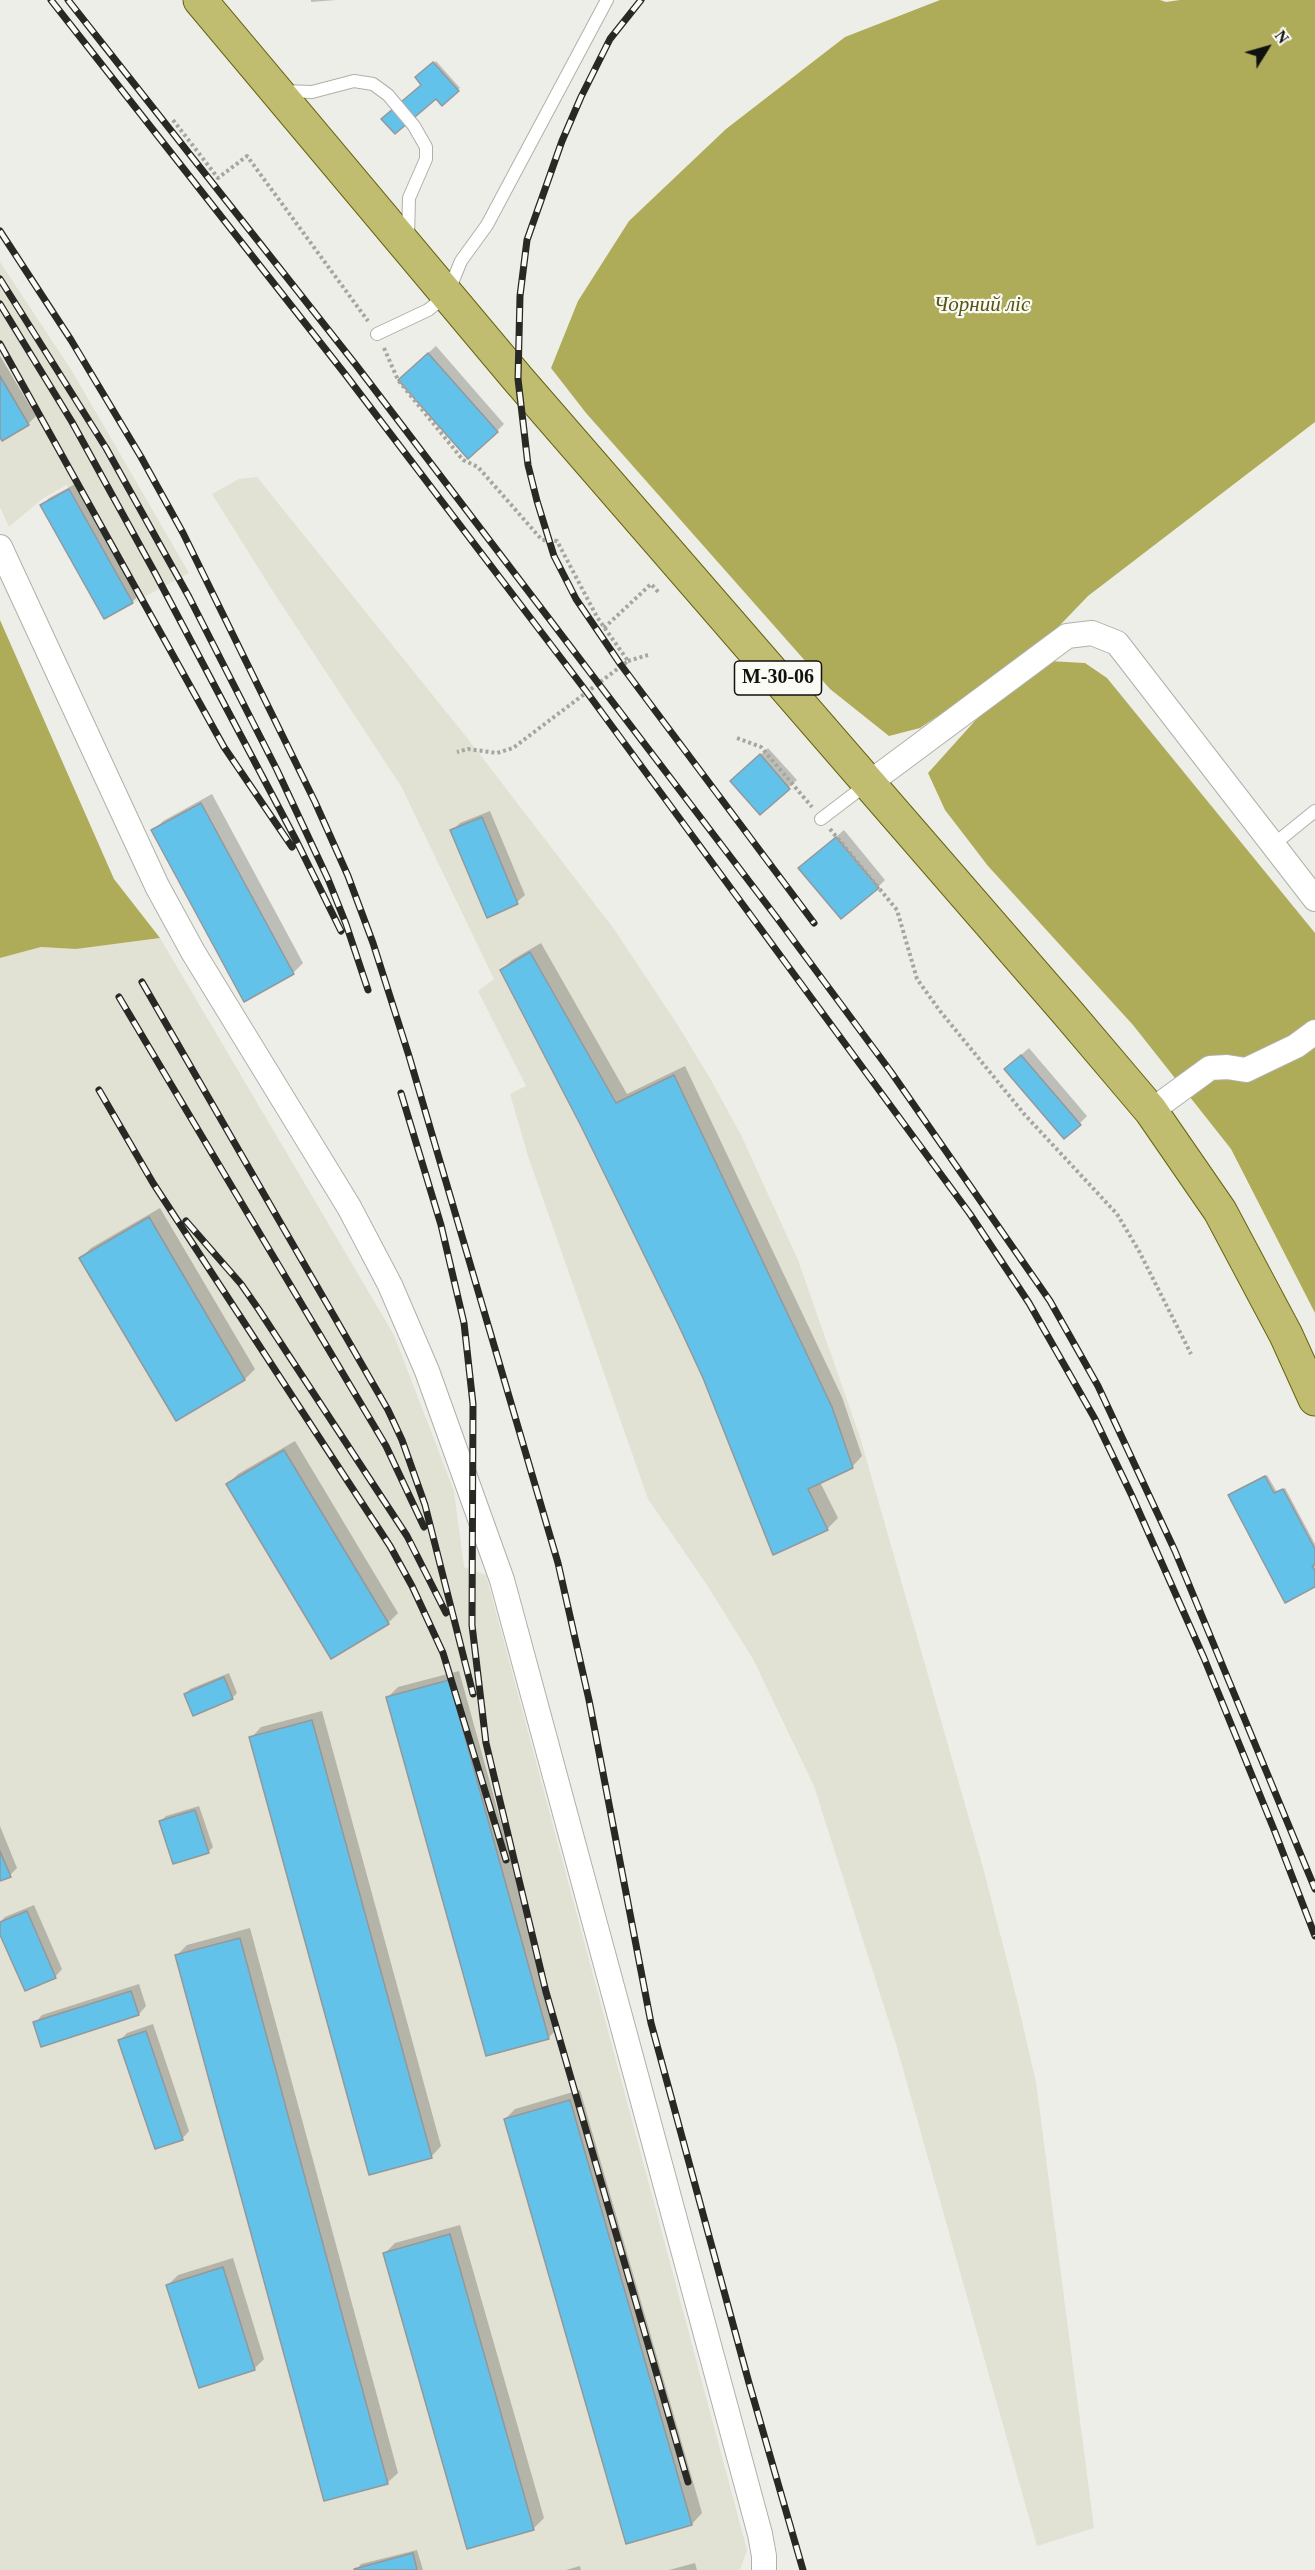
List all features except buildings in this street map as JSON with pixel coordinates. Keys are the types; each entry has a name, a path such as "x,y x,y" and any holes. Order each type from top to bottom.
{"main road":[{"name":"М-30-06","path":"200,0 447,295 1151,1111 1220,1211 1261,1286 1313,1393"}],"street":[{"path":"0,547 157,886 193,952 349,1208 390,1285 427,1371 502,1580 757,2523 764,2556 764,2570"},
{"path":"868,784 1067,636 1092,633 1117,643 1315,899"},
{"path":"1151,1111 1210,1068 1227,1067 1246,1070 1252,1068 1296,1046 1315,1032"}],"lane":[{"path":"377,334 428,310 447,295 461,261 487,225 607,0"},
{"path":"274,90 296,93 323,90 354,81 373,84 388,95 414,126 426,147 426,159 409,198 408,249"},
{"path":"821,819 868,784"},
{"path":"1273,845 1315,811"}],"path":[{"path":"173,120 218,178 248,156 377,334 398,380 463,460 478,467 542,540 558,541 604,628 628,661"},
{"path":"604,628 651,584 660,594"},
{"path":"457,752 468,749 497,753 513,747 628,661 648,655"},
{"path":"737,738 761,747 897,910 917,979 940,1011 1025,1114 1117,1214 1139,1251 1191,1354"}],"shaded area":[{"path":"0,262 72,371 189,573 133,603 67,485 42,499 9,527 0,507"},
{"path":"257,477 468,739 614,929 711,1080 741,1135 798,1260 860,1437 984,1871 1017,2000 1036,2082 1094,2528 1037,2546 896,2044 814,1786 753,1659 707,1585 648,1499 528,1156 510,1094 526,1086 478,991 494,979 401,786 212,494 239,479"},
{"path":"160,938 394,1335 454,1491 464,1567 486,1575 747,2550 740,2570 0,2570 0,958 41,947 76,949"}],"green space":[{"name":"Чорний ліс","path":"940,0 1160,0 1166,2 1180,0 1315,0 1315,422 1088,596 1037,649 1049,661 1085,663 1107,678 1315,933 1315,1313 1231,1149 1133,1025 988,866 945,810 928,773 982,713 969,695 920,728 889,736 830,689 586,413 551,368 578,301 629,221 726,129 845,37"},
{"path":"0,620 114,879 160,938 76,949 41,947 0,958"}],"railway":[{"path":"51,0 345,374 586,691 970,1214 1029,1303 1095,1419 1132,1496 1204,1658 1315,1936"},
{"path":"68,0 356,365 777,918 891,1072 1050,1301 1098,1386 1175,1551 1315,1889"},
{"path":"641,0 610,39 581,97 562,141 527,240 520,296 518,379 528,465 554,556 576,599 621,665 814,923"},
{"path":"0,231 71,340 141,457 183,533 315,802 348,876 373,943 409,1056 558,1563 589,1700 651,2023 749,2383 803,2570"},
{"path":"0,279 106,448 189,597 277,770 328,879 368,990"},
{"path":"0,304 72,422 155,573 297,842 341,931"},
{"path":"0,344 224,747 292,847"},
{"path":"142,982 388,1410 402,1440 425,1505 473,1694"},
{"path":"119,997 386,1446 424,1527"},
{"path":"99,1090 153,1183 390,1546 412,1586 443,1653 506,1860"},
{"path":"401,1093 441,1225 464,1323 473,1404 472,1625 486,1743 546,1992 688,2482"},
{"path":"186,1221 241,1284 259,1310 407,1536 446,1613"}]}
